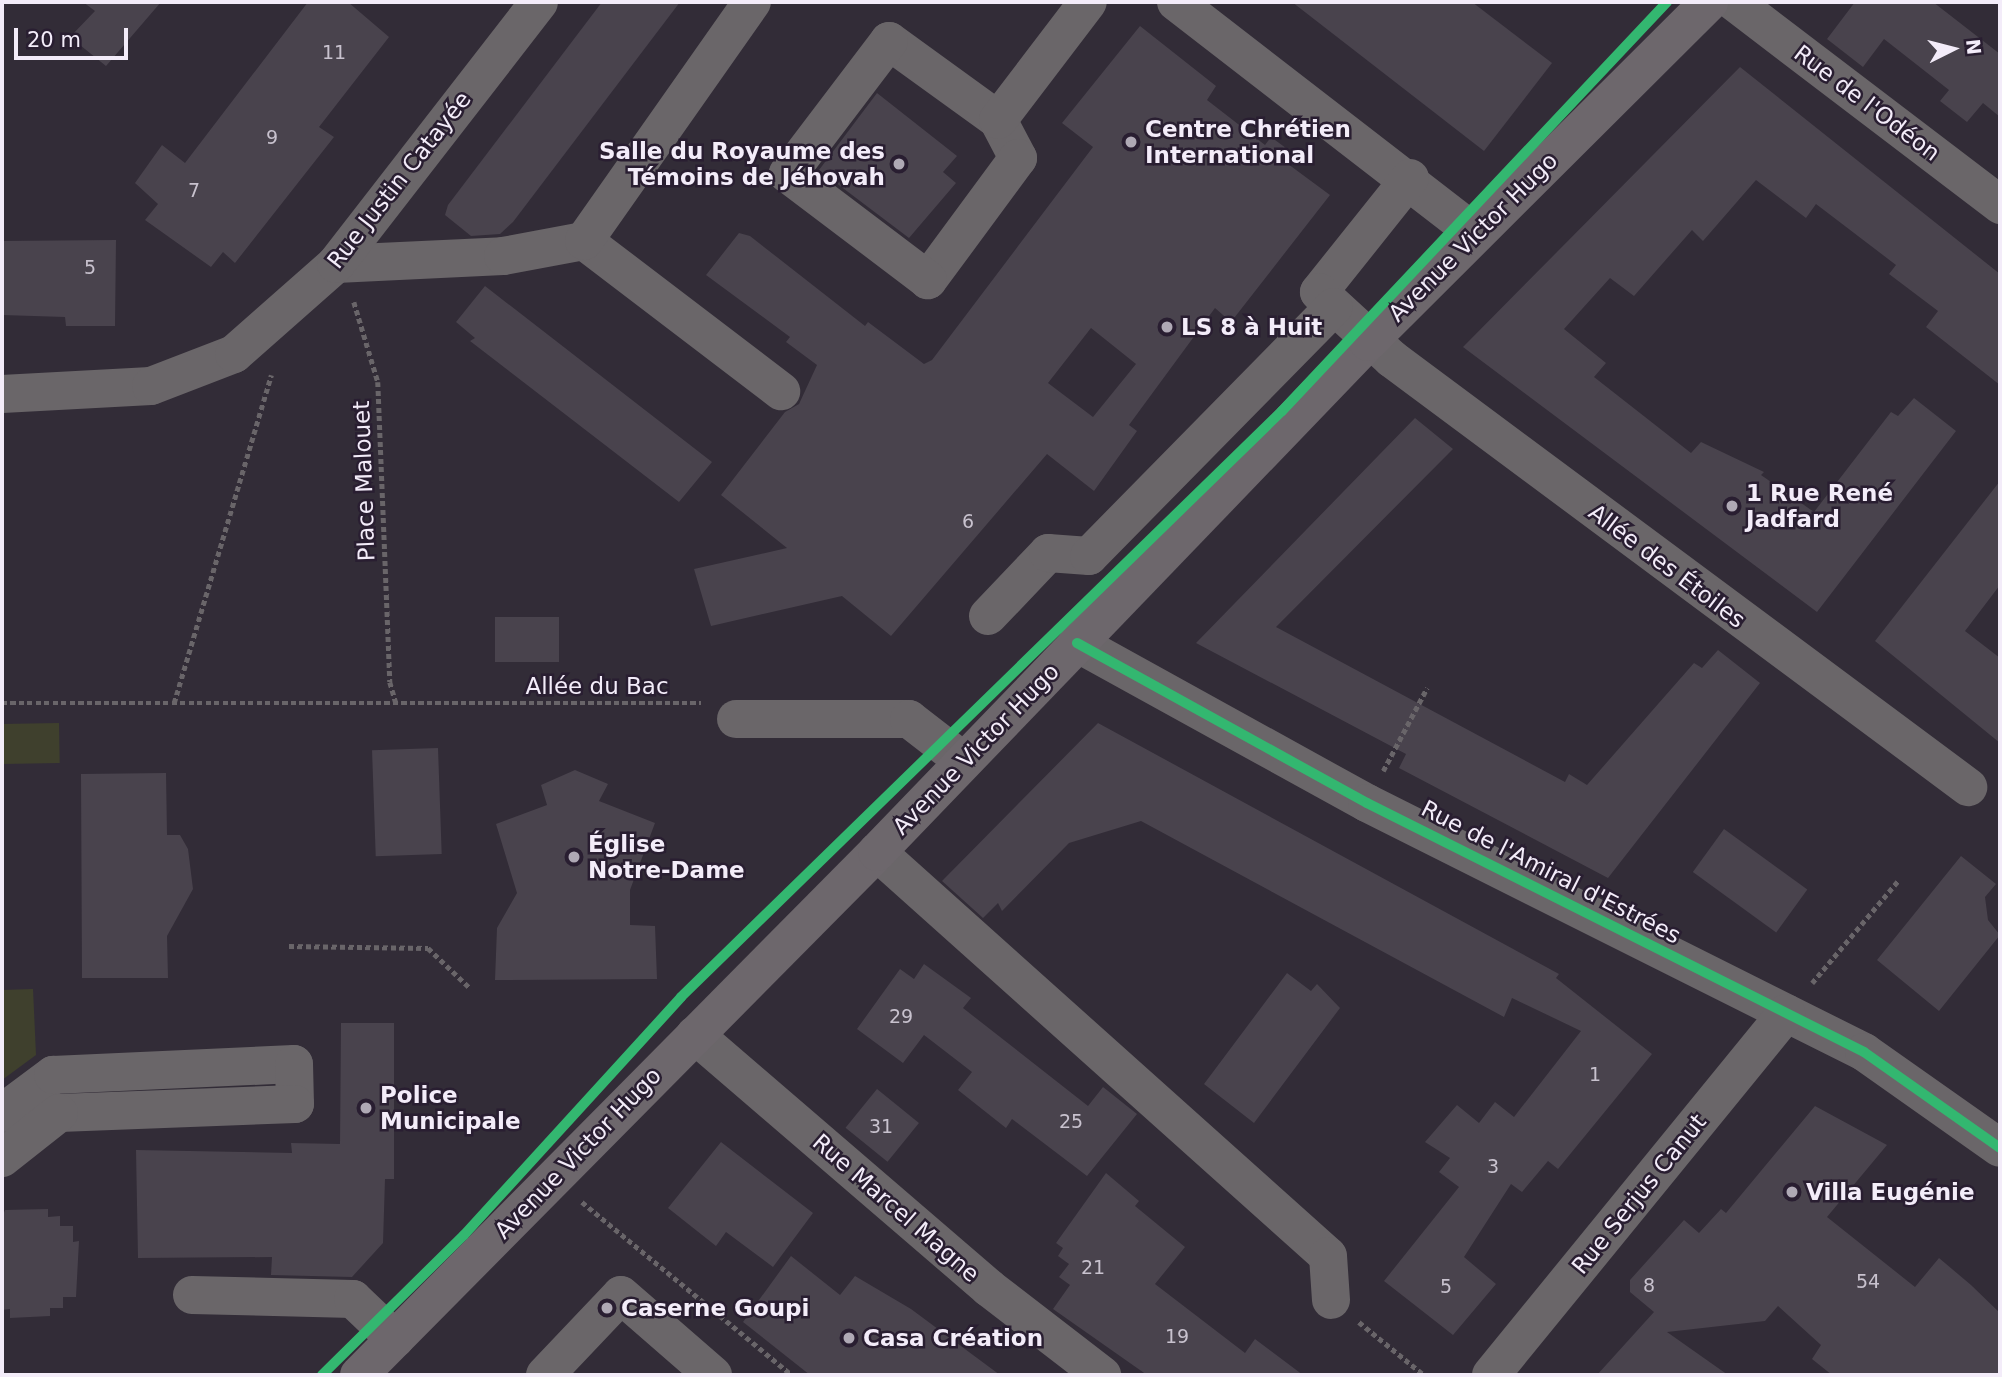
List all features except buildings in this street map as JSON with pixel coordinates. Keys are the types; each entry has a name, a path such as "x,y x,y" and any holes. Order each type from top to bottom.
{"main road":[{"name":"Avenue Victor Hugo","path":"359,1375 877,852 962,760 1368,342 1709,2"}],"street":[{"name":"Rue Justin Catayée","path":"2,394 151,386 234,354 336,264 539,2"},
{"path":"336,264 503,256 583,241 752,2"},
{"path":"998,120 1088,2"},
{"path":"1176,2 1410,178 1476,234"},
{"name":"Rue de l'Odéon","path":"1734,2 2000,205"},
{"path":"889,41 998,120 1018,158 929,280 788,174 889,41"},
{"path":"988,616 1048,553 1089,556 1334,306 1319,292 1410,178"},
{"path":"583,241 781,391"},
{"name":"Allée des Étoiles","path":"1334,306 1368,342 1968,787"},
{"path":"1243,400 1278,435"},
{"path":"1142,502 1178,538"},
{"name":"Rue de l'Amiral d'Estrées","path":"1077,643 1367,803 1864,1052 2000,1148"},
{"path":"726,711 909,719 962,760"},
{"path":"877,852 1328,1256 1331,1300"},
{"name":"Rue Serjus Canut","path":"1491,1375 1786,1013"},
{"name":"Rue Marcel Magne","path":"695,1035 1090,1372"},
{"path":"2,1113 53,1075 294,1064 295,1104 59,1113 2,1158"},
{"path":"545,1375 621,1294 713,1375"},
{"path":"192,1295 353,1299 395,1339"}],"path":[{"path":"173,703 272,370"},
{"path":"1367,803 1427,688"},
{"path":"1786,1013 1898,881"},
{"path":"289,946 428,948 469,987"},
{"path":"1331,1300 1424,1375"}],"green space":[{"path":"59,723 60,763 3,764 2,724"},
{"path":"33,989 36,1055 2,1080 2,990"}],"cycle path":[{"path":"322,1375 464,1235 681,997 1282,411 1667,2"},
{"path":"1077,643 1367,803 1864,1052 2000,1148"}],"place":[{"name":"Centre Chrétien International","path":"1131,142"},
{"name":"Salle du Royaume des Témoins de Jéhovah","path":"899,164"},
{"name":"LS 8 à Huit","path":"1167,327"},
{"name":"1 Rue René Jadfard","path":"1732,506"},
{"name":"Église Notre-Dame","path":"574,857"},
{"name":"Police Municipale","path":"366,1108"},
{"name":"Villa Eugénie","path":"1792,1192"},
{"name":"Caserne Goupi","path":"607,1308"},
{"name":"Casa Création","path":"849,1338"}]}
